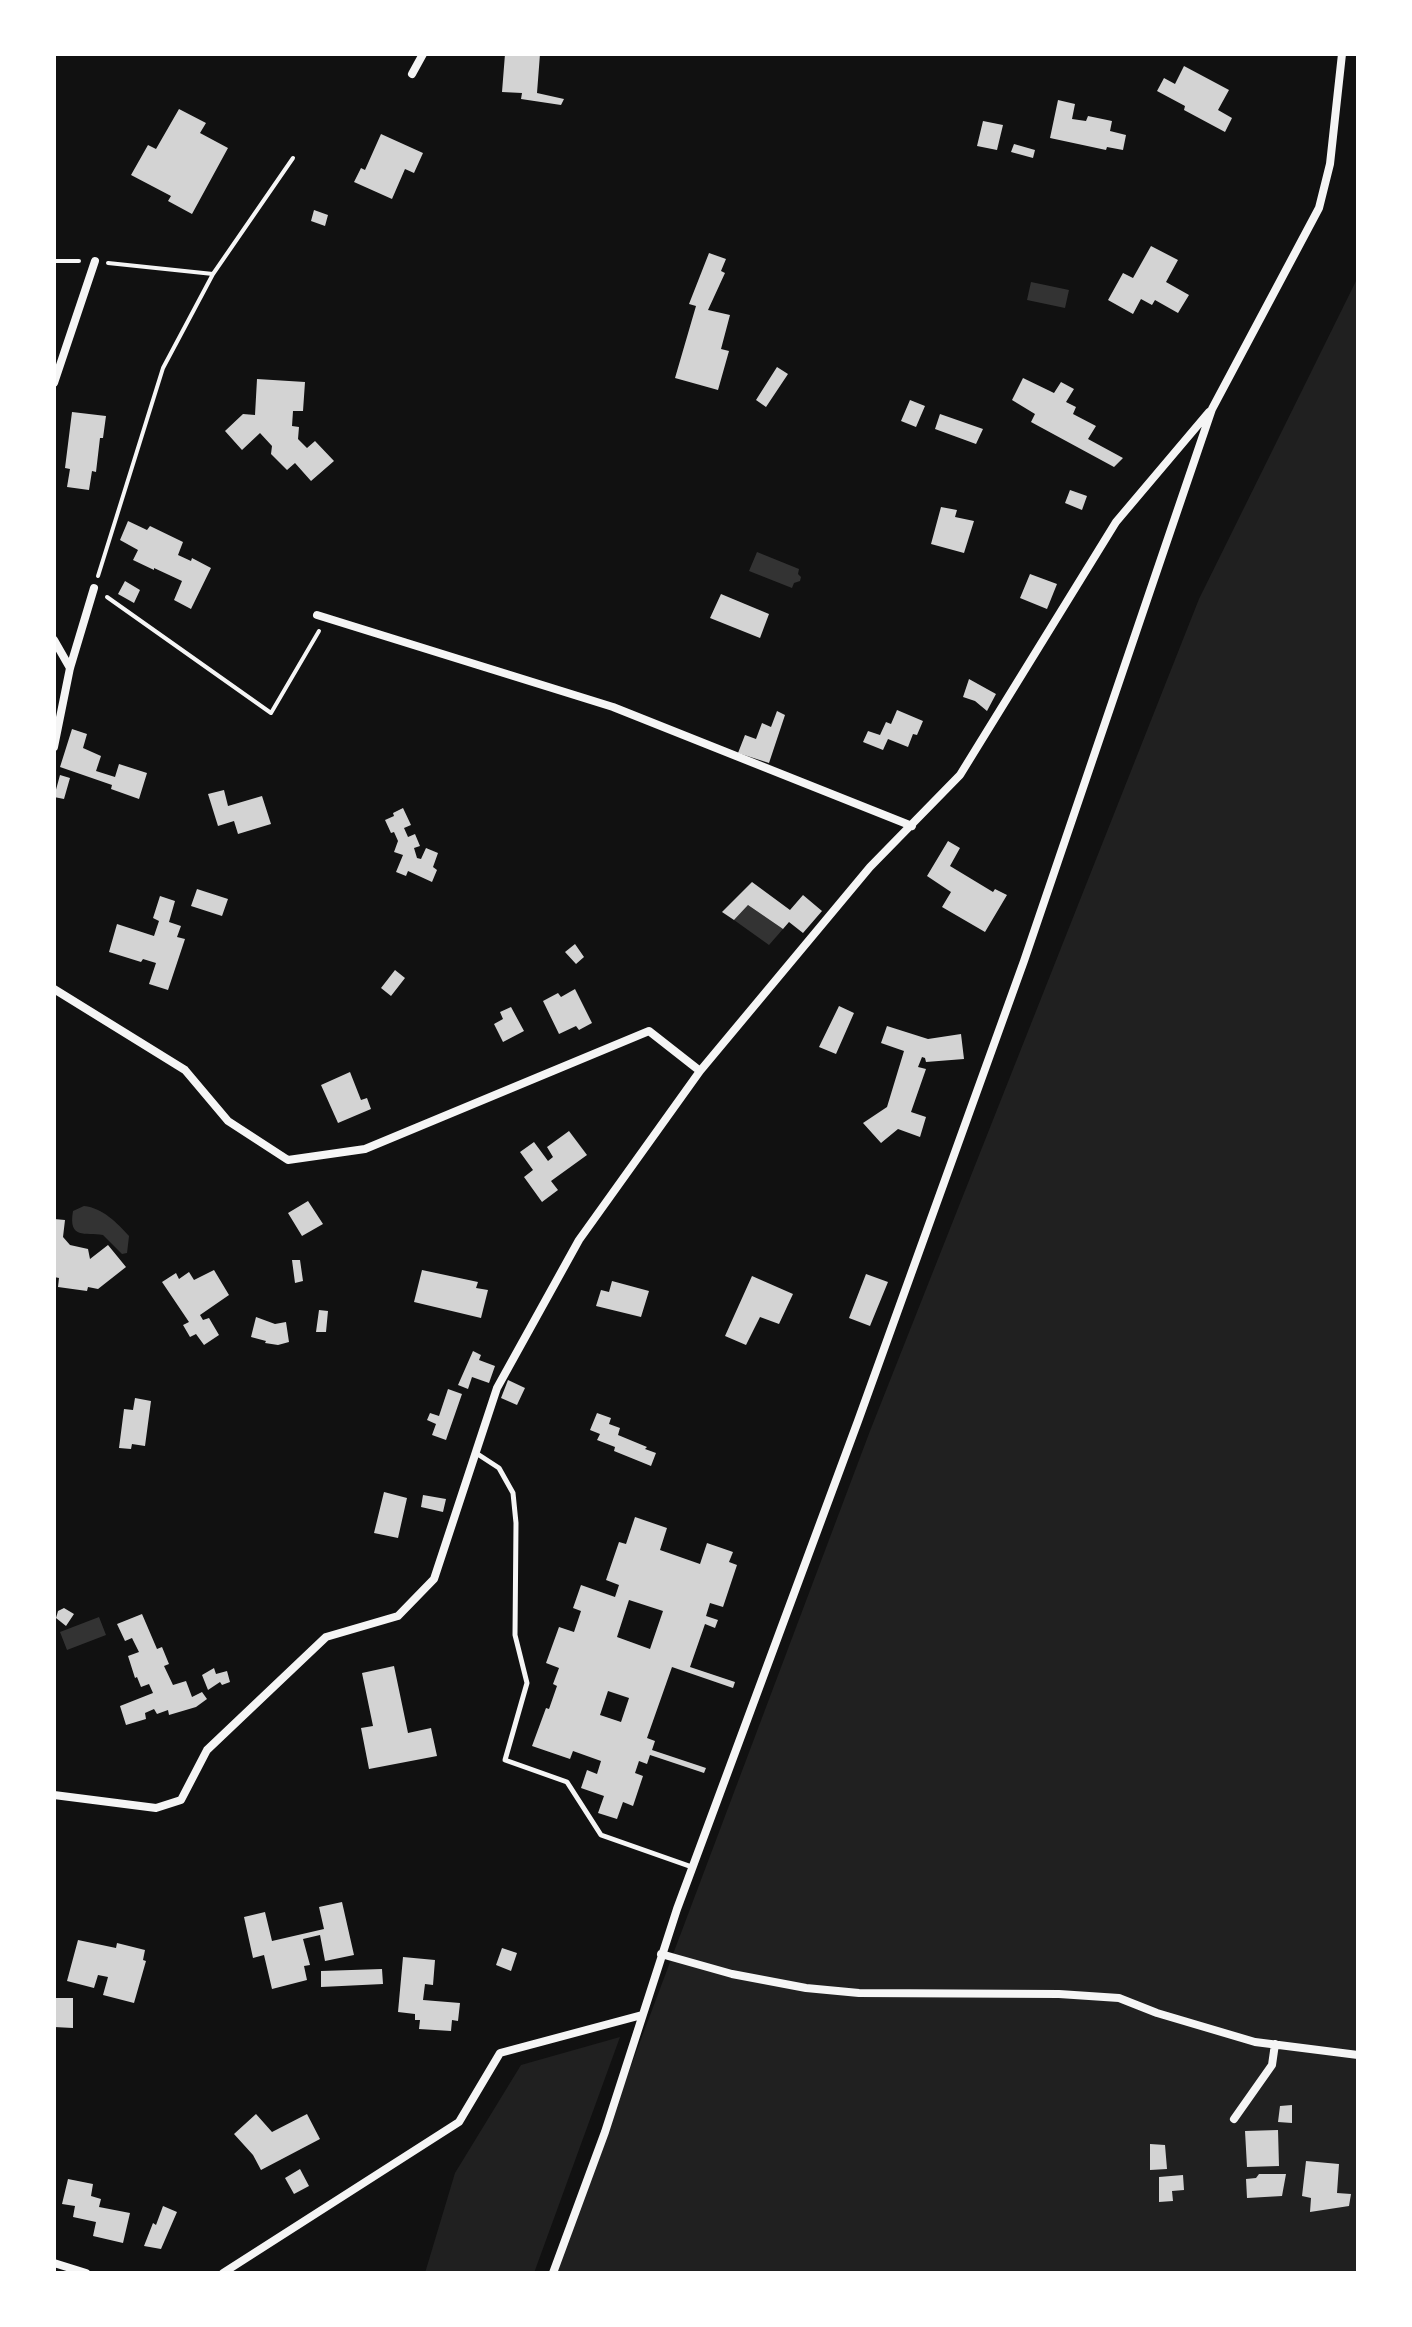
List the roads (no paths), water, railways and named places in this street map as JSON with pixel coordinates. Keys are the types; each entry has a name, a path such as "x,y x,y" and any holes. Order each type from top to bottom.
{"street":[{"path":"412,74 423,54"},
{"path":"553,2273 605,2132 692,1867 858,1421 1024,961 1212,409 1319,208 1330,164 1342,54"},
{"path":"54,383 95,261"},
{"path":"54,1795 156,1808 181,1800 207,1750 326,1637 398,1616 434,1579 497,1388 579,1240 700,1071 870,867 960,775 1116,522 1212,409"},
{"path":"54,747 70,668 94,588"},
{"path":"317,615 613,707 912,826"},
{"path":"54,640 70,668"},
{"path":"54,989 185,1070 228,1121 288,1160 365,1149 649,1031 700,1071"},
{"path":"661,1954 732,1974 806,1988 859,1993 1119,1998 1157,2013 1255,2042 1358,2055"},
{"path":"223,2273 459,2122 500,2053 642,2015"},
{"path":"1234,2119 1272,2065 1275,2044"},
{"path":"54,2263 86,2273"}],"lane":[{"path":"476,1453 499,1468 513,1493 516,1523 515,1635 527,1683 505,1760 567,1782 601,1835 692,1867"}]}
